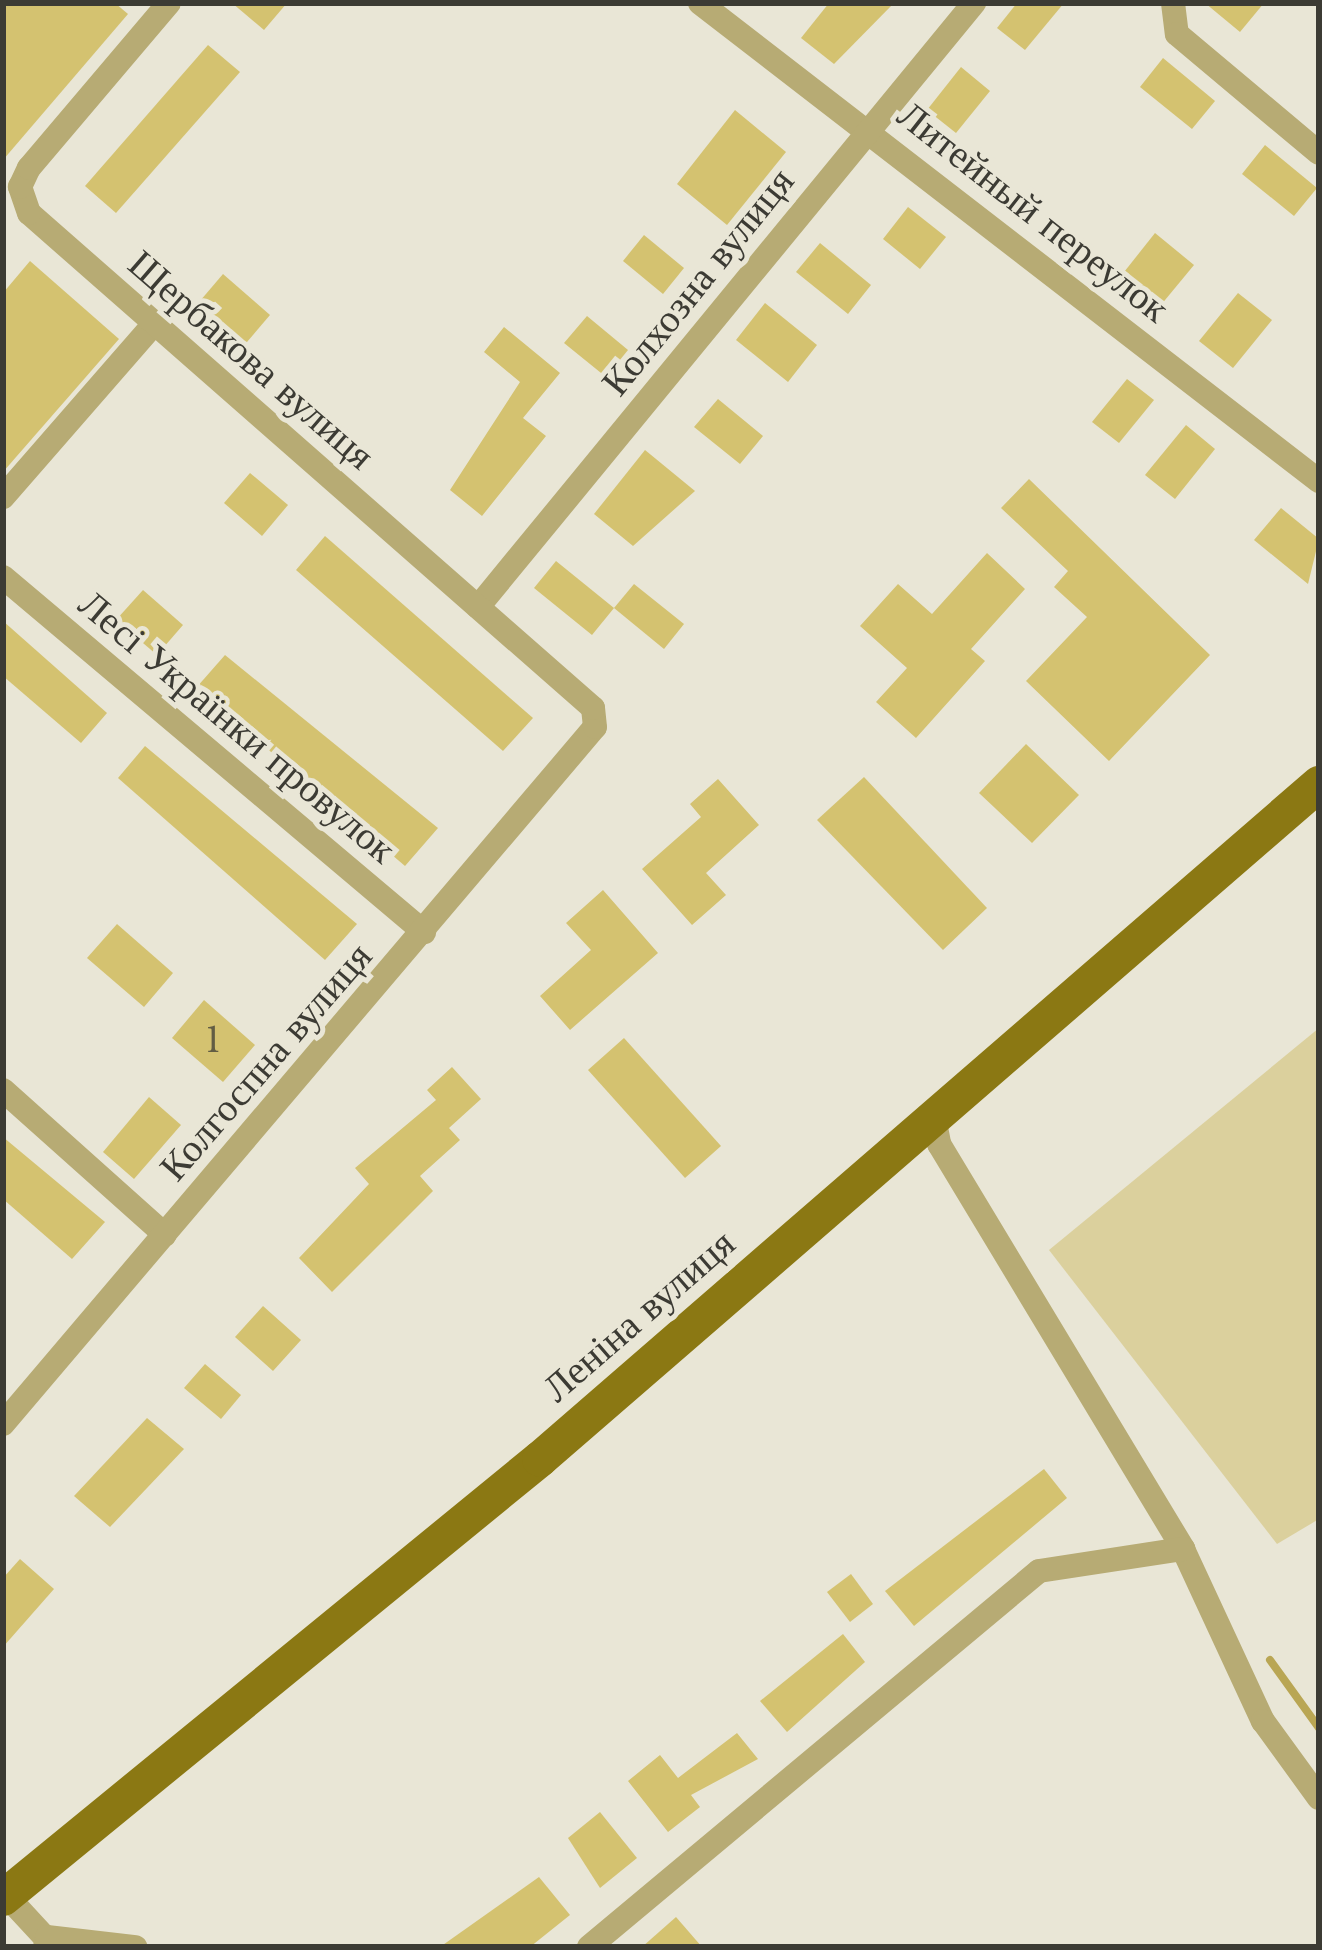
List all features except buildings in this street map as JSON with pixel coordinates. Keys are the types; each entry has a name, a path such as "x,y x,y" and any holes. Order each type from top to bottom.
{"main road":[{"name":"Леніна вулиця","path":"4,1895 541,1459 933,1112 1319,784"}],"street":[{"name":"Щербакова вулиця","path":"169,3 20,187 29,213 593,708 584,747"},
{"name":"Литейный переулок","path":"700,3 1319,482"},
{"name":"Колхозна вулиця","path":"478,607 974,3"},
{"path":"1173,3 1177,34 1319,153"},
{"path":"3,497 155,323"},
{"name":"Лесі Українки провулок","path":"3,577 424,932"},
{"name":"Колгоспна вулиця","path":"3,1424 584,747"},
{"path":"3,1090 165,1235"},
{"path":"933,1112 939,1144 1183,1549 1263,1721 1319,1798"},
{"path":"589,1947 1039,1570 1183,1549"},
{"path":"4,1895 48,1944 135,1947"}],"shaded area":[{"path":"1319,1028 1319,1519 1277,1544 1049,1250"}],"waterway":[{"path":"1270,1660 1319,1728"}]}
